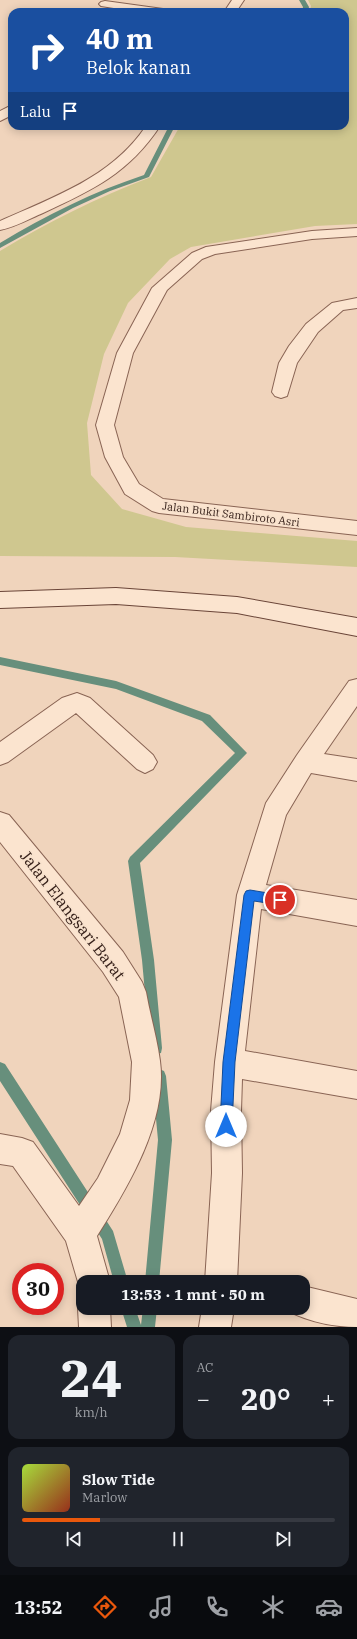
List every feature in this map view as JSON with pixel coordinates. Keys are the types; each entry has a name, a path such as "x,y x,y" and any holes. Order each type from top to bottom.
{"street":[{"path":"104,5 129,8"},
{"path":"0,226 85,186 113,171 150,130"},
{"name":"Jalan Bukit Sambiroto Asri","path":"357,232 312,235 255,243 211,250 197,256 160,288 125,353 105,426 114,457 132,489 159,506 357,528"},
{"path":"282,392 288,363 295,350 312,328 338,306 357,303"},
{"path":"0,600 116,596 237,606 357,627"},
{"path":"220,1275 227,1173 226,1111 229,1062 250,895 275,811 305,762 357,688"},
{"path":"0,755 70,705 76,703 82,705 145,762"},
{"path":"305,762 357,770"},
{"name":"Jalan Elangsari Barat","path":"0,823 114,962 132,992 146,1062 145,1100 134,1138 109,1189 85,1225"},
{"path":"250,895 357,913"},
{"path":"229,1062 357,1085"},
{"path":"1,1153 22,1153 85,1225 93,1275"},
{"path":"310,1304 357,1315"},
{"path":"94,1315 95,1327"},
{"path":"215,1327 217,1315"}],"shaded area":[{"path":"308,0 357,0 357,224 315,226 191,247 170,259 128,303 104,354 87,423 91,475 122,509 186,527 357,541 357,567 175,557 0,556 0,251 74,211 111,193 151,177 178,130 349,130 349,8 311,8"}],"waterway":[{"path":"302,0 306,8"},
{"path":"0,246 71,206 108,190 147,176 170,130"},
{"path":"0,661 116,685 206,718 242,753 134,861 148,960 156,1048"},
{"path":"0,1069 108,1236 119,1275"},
{"path":"153,1275 165,1140 159,1076"},
{"path":"130,1315 134,1327"},
{"path":"148,1327 149,1315"}],"route":[{"path":"226,1126 229,1062 250,895 280,900"}]}
